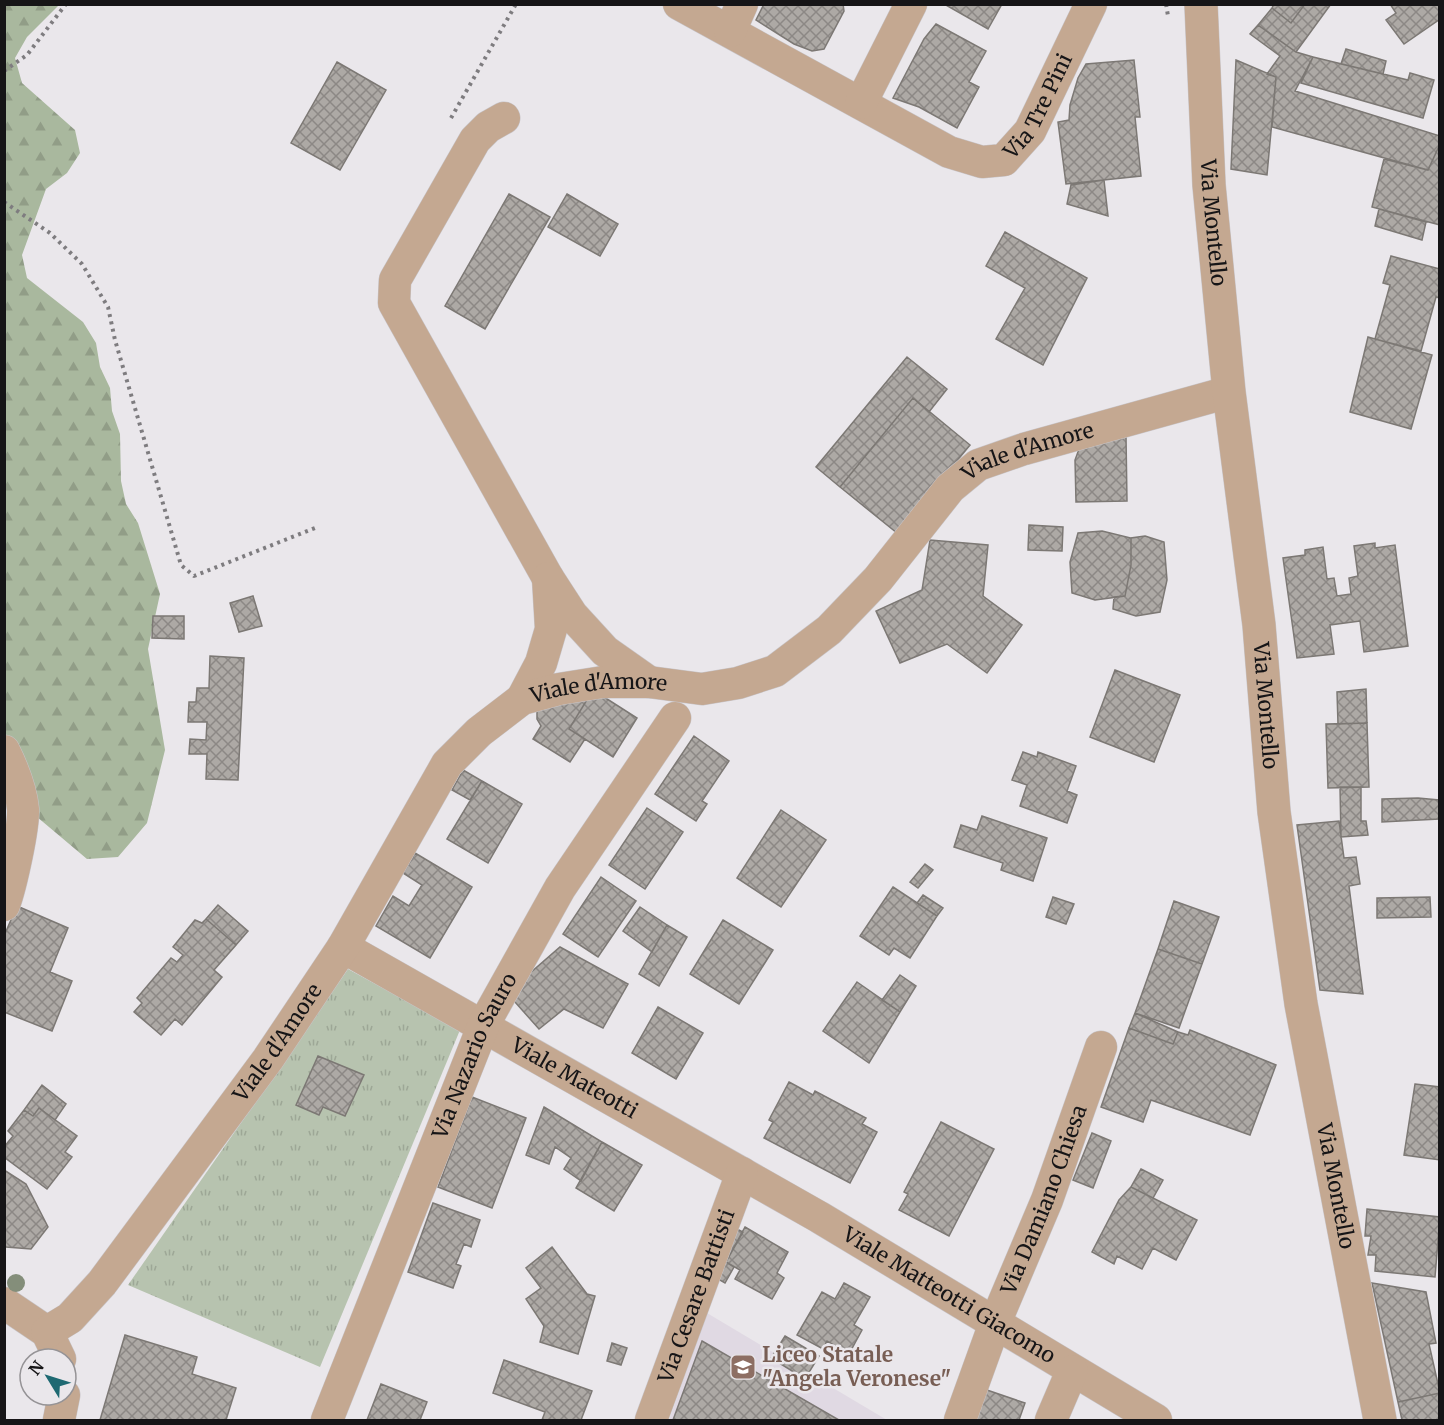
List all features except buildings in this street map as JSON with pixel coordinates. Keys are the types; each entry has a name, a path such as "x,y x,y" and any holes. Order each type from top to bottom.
{"street":[{"name":"Via Tre Pini","path":"680,4 736,18 861,103 949,152 982,162 1004,160 1030,131 1091,4"},
{"path":"861,103 911,4"},
{"name":"Via Montello","path":"1201,4 1209,185 1229,392 1259,625 1274,812 1299,992 1376,1414"},
{"path":"504,118 488,127 475,140 395,280 394,303 548,578 572,615 605,651 649,682"},
{"name":"Viale d'Amore","path":"53,1345 70,1318 102,1283 268,1059 343,947 447,764 479,732 522,699 603,682 649,682 702,689 738,683 775,671 829,630 878,579 950,488 978,465 1024,449 1229,392"},
{"path":"522,699 541,663 551,629 548,578"},
{"name":"Via Nazario Sauro","path":"327,1420 484,1024 560,888 675,718"},
{"path":"4,751 16,776 23,810 10,888 4,905"},
{"name":"Viale Mateotti","path":"343,947 484,1024 742,1173"},
{"name":"Via Damiano Chiesa","path":"960,1420 995,1323 1047,1200 1101,1047"},
{"name":"Viale Matteotti Giacomo","path":"742,1173 1156,1420"},
{"name":"Via Cesare Battisti","path":"651,1420 742,1173"},
{"path":"4,1303 53,1345"},
{"path":"1051,1420 1072,1371"}],"path":[{"path":"4,71 27,55 66,4"},
{"path":"4,202 50,233 82,264 108,307 115,340 181,565 194,576 315,528"}],"shaded area":[{"name":"Liceo Statale \"Angela Veronese\"","path":"707,1313 887,1420 669,1420"}],"green space":[{"path":"5,5 59,5 27,37 15,58 22,83 75,130 80,153 67,173 46,189 22,255 27,278 83,322 96,343 100,367 110,388 112,411 120,434 121,481 126,504 138,523 160,594 148,649 165,750 147,823 118,857 87,859 5,790"},
{"path":"348,969 460,1030 320,1367 128,1285"}],"place":[{"name":"Liceo Statale \"Angela Veronese\"","path":"743,1367"}]}
